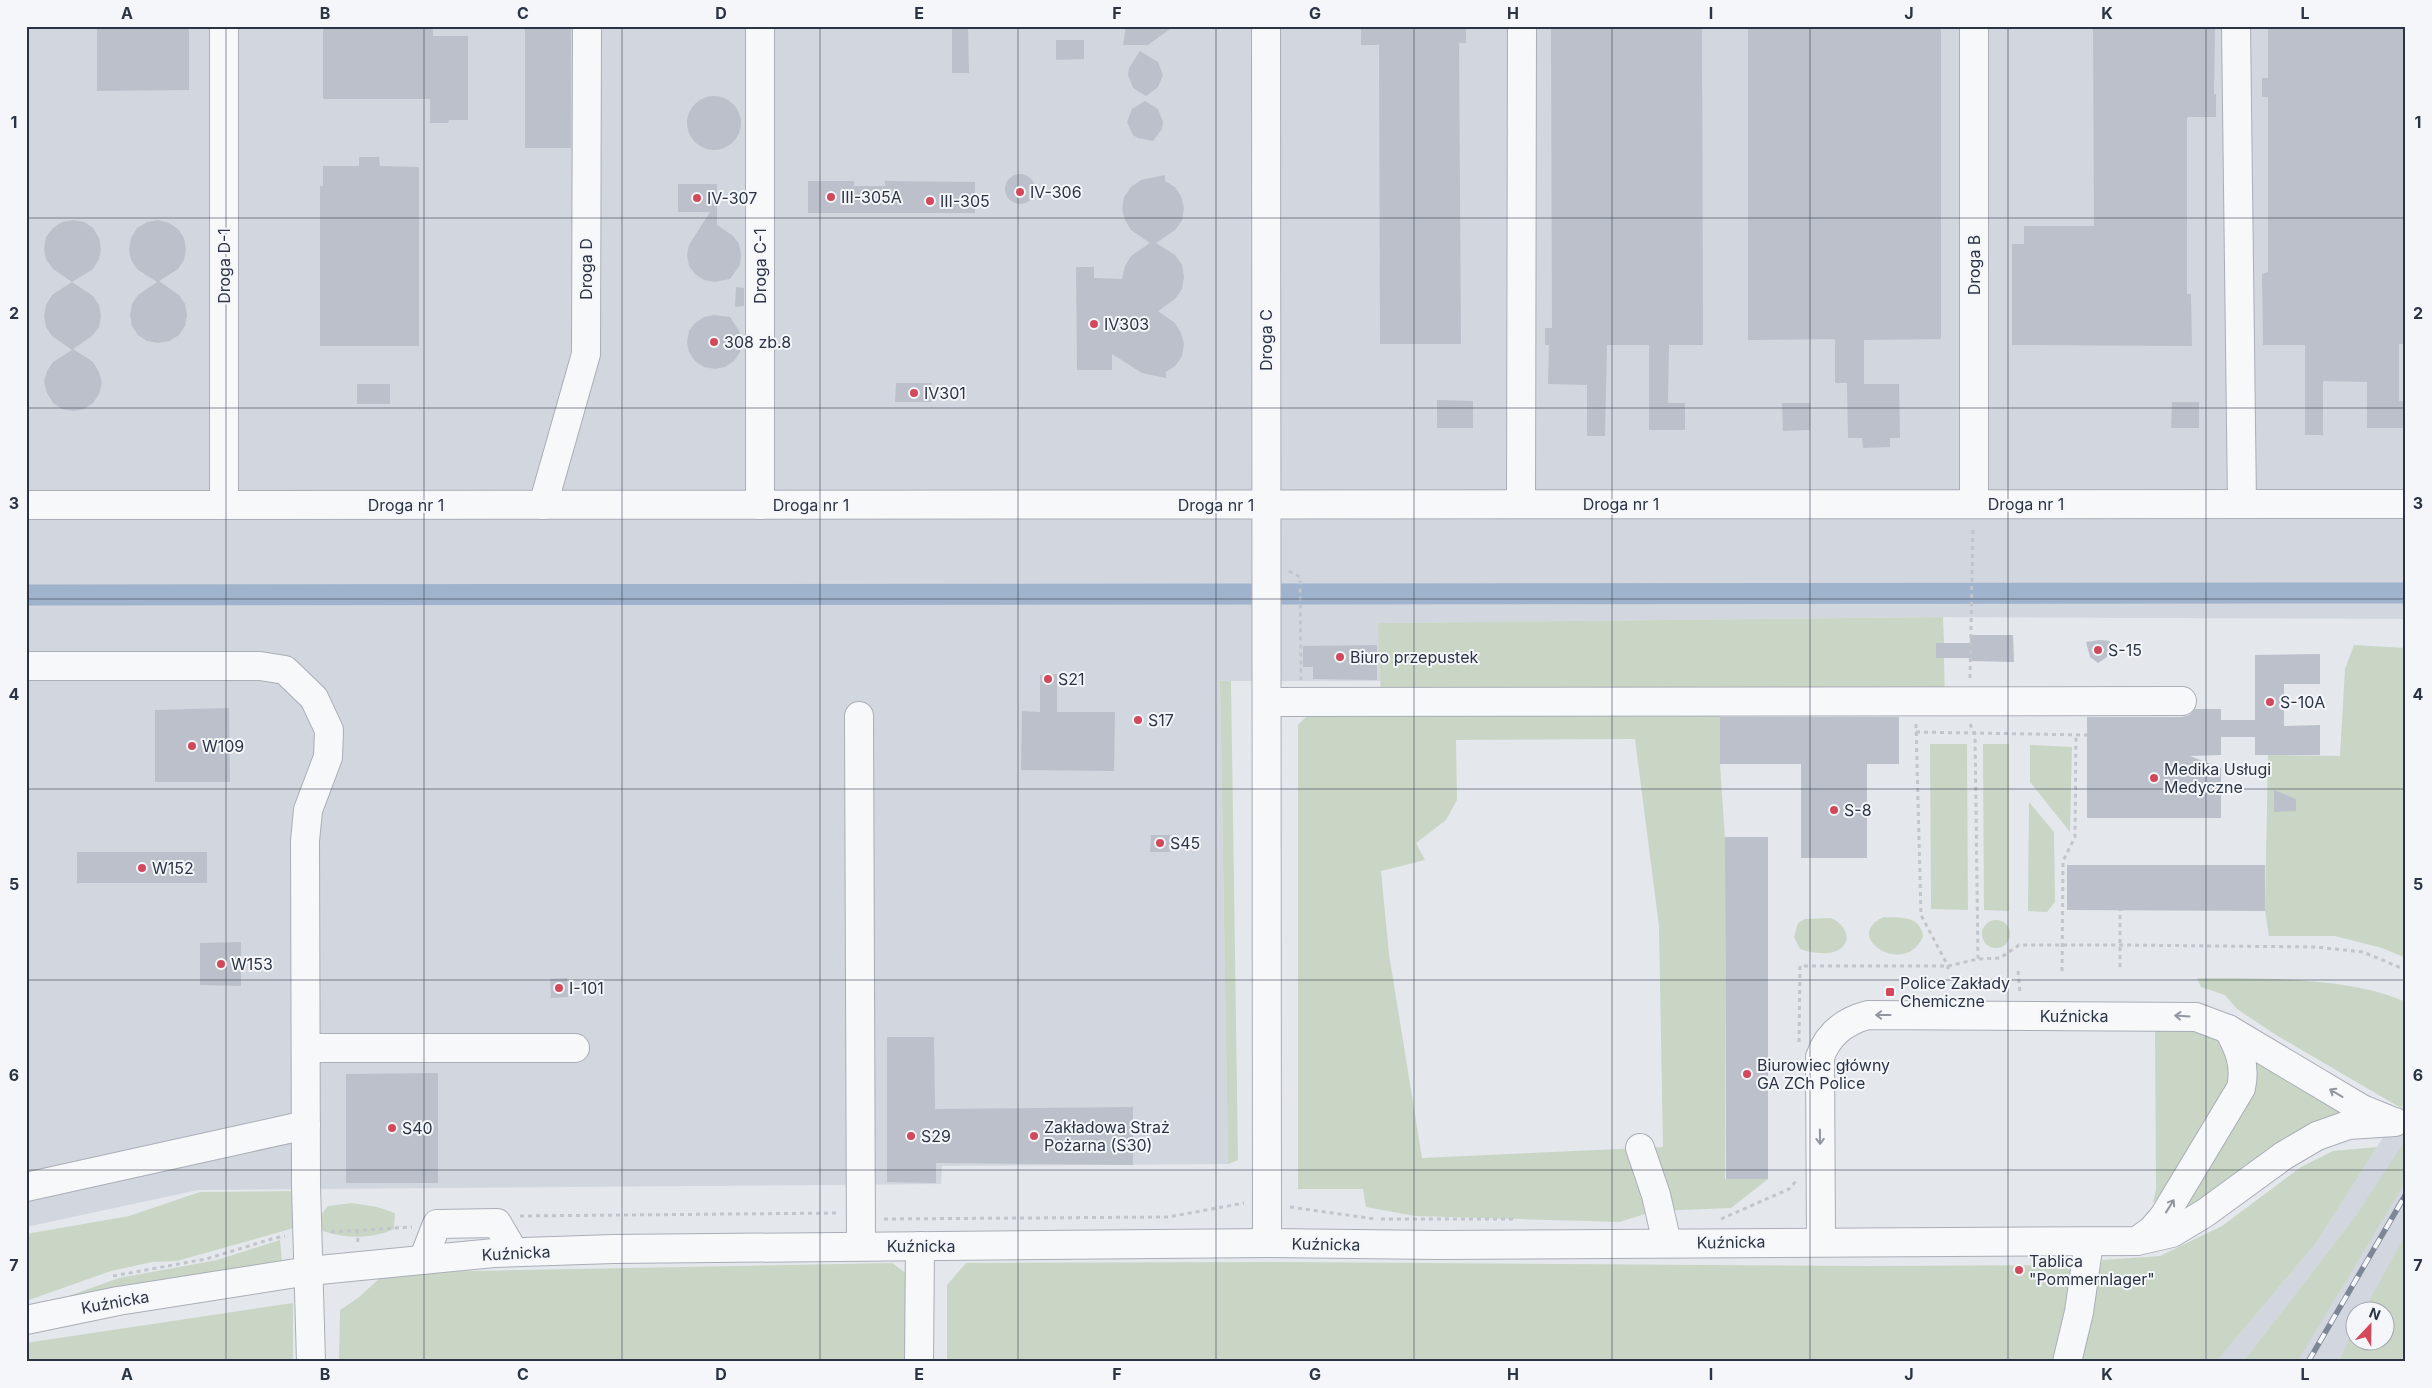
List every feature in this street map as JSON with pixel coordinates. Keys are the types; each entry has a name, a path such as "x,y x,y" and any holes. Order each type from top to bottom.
{"street":[{"name":"Droga D-1","path":"224,26 224,505"},
{"name":"Droga D","path":"543,505 586,354 587,26"},
{"name":"Droga C-1","path":"760,26 760,505"},
{"name":"Droga C","path":"1266,26 1267,1243"},
{"path":"1521,504 1522,26"},
{"name":"Droga B","path":"1974,26 1974,504"},
{"path":"2236,26 2242,504"},
{"name":"Droga nr 1","path":"26,506 2406,504"},
{"path":"26,666 260,666 285,670 314,698 329,730 328,757 308,810 305,841 306,1125 311,1362"},
{"path":"1267,702 2182,701"},
{"path":"859,716 861,1246"},
{"name":"Kuźnicka","path":"26,1320 118,1301 309,1270 514,1252 861,1246 1267,1243 1438,1245 1822,1241 2137,1241 2172,1232 2205,1213 2283,1156 2317,1136 2348,1125 2395,1122 2362,1109 2228,1029 2212,1022 2180,1016 1878,1015 1851,1021 1834,1033 1827,1042 1819,1065 1822,1241"},
{"path":"2137,1241 2152,1230 2164,1216 2241,1088 2243,1064 2236,1043 2228,1029"},
{"path":"306,1048 575,1048"},
{"path":"26,1187 306,1125"},
{"path":"1640,1148 1656,1195 1667,1243"},
{"path":"423,1260 437,1224 496,1223 514,1252"},
{"path":"2067,1362 2080,1312 2089,1242"},
{"path":"919,1362 920,1246"}],"path":[{"path":"1974,504 1969,701 1970,727 1975,734 1978,959"},
{"path":"1300,577 1300,681"},
{"path":"1917,701 1916,732 1921,915 1948,966 1948,971"},
{"path":"1916,732 2087,735"},
{"path":"2062,971 2063,861 2075,837 2076,735"},
{"path":"2120,910 2120,967"},
{"path":"1799,1013 1800,966 1948,966 1978,959 2000,958 2019,945 2316,947 2363,952 2406,970"},
{"path":"1711,1219 1721,1219 1789,1189 1800,1177"},
{"path":"496,1223 512,1216 846,1213 876,1219 1168,1217 1250,1202 1376,1219 1525,1219"},
{"path":"109,1278 206,1259 275,1238 437,1224"}],"shaded area":[{"path":"26,26 2406,26 2406,619 1930,617 1379,623 1381,681 1220,681 1228,1164 942,1166 941,1184 198,1190 26,1227"},
{"path":"2406,1101 2406,1362 2297,1362 2309,1338 2358,1213 2243,1362 2216,1362 2316,1243"}],"green space":[{"path":"1943,617 1944,643 1939,643 1936,647 1936,654 1940,658 1944,658 1945,701 1720,702 1720,764 1725,839 1725,1179 1768,1179 1731,1208 1655,1211 1619,1222 1415,1216 1366,1207 1363,1189 1298,1189 1298,725 1321,702 1381,702 1378,623","holes":["1635,739 1659,926 1663,1147 1422,1158 1389,954 1381,871 1425,860 1416,843 1446,820 1457,800 1456,740"]},
{"path":"2354,645 2406,648 2406,958 2382,948 2335,936 2269,936 2265,911 2268,755 2340,756 2345,669"},
{"path":"1220,681 1231,681 1238,1160 1228,1164"},
{"path":"1930,744 1967,744 1968,910 1931,909"},
{"path":"1983,744 2009,744 2009,911 1984,910"},
{"path":"2030,745 2072,747 2070,832 2030,782"},
{"path":"2029,802 2054,832 2055,902 2047,912 2028,911"},
{"path":"1884,917 1908,919 1918,924 1923,936 1915,948 1904,954 1892,954 1881,950 1873,943 1869,934 1872,925"},
{"path":"1831,918 1843,927 1845,932 1846,941 1840,949 1831,953 1814,953 1800,949 1794,937 1798,923 1805,919"},
{"path":"1996,920 2006,924 2010,934 2006,944 1996,948 1986,944 1982,934 1986,924"},
{"path":"2197,978 2275,979 2332,983 2384,994 2406,1002 2406,1101 2401,1108 2276,1035 2237,1009 2225,995 2201,987"},
{"path":"2155,1027 2211,1031 2225,1039 2234,1077 2174,1183 2153,1203 2156,1189"},
{"path":"2258,1058 2353,1114 2170,1225 2254,1088"},
{"path":"2406,1139 2406,1181 2297,1362 2243,1362 2358,1213"},
{"path":"2377,1147 2316,1243 2216,1362 2081,1362 2102,1260 2160,1256 2222,1226 2301,1167 2333,1151"},
{"path":"292,1191 294,1228 177,1261 152,1262 111,1271 26,1301 26,1234 129,1216 200,1192"},
{"path":"352,1203 377,1207 395,1213 394,1229 377,1235 359,1237 323,1231 317,1220 328,1206"},
{"path":"2406,1234 2406,1347 2400,1362 2339,1362 2344,1350 2394,1350 2394,1300 2370,1300"},
{"path":"280,1240 282,1262 66,1297 119,1278 217,1260"},
{"path":"1286,1262 1867,1266 2077,1265 2057,1362 947,1362 947,1285 966,1263"},
{"path":"892,1263 910,1276 909,1362 339,1362 340,1310 358,1298 380,1278 422,1272"},
{"path":"293,1303 293,1362 26,1362 26,1343"}],"building":[{"path":"97,26 189,26 189,90 97,91"},
{"path":"323,26 433,26 433,36 468,36 468,120 430,123 430,99 323,99"},
{"path":"525,26 571,26 571,148 525,148"},
{"path":"1126,26 1174,26 1148,45 1123,45"},
{"path":"1361,26 1466,26 1466,43 1459,43 1461,344 1380,344 1379,45 1361,45"},
{"path":"1551,26 1702,26 1703,345 1669,345 1668,403 1685,403 1685,430 1649,430 1649,345 1607,345 1605,436 1587,436 1587,385 1548,384 1549,345 1545,345 1545,328 1552,328"},
{"path":"1748,26 1941,26 1941,339 1864,340 1864,384 1899,384 1900,438 1890,438 1890,447 1863,448 1862,438 1848,438 1847,383 1835,383 1835,339 1748,340"},
{"path":"2093,26 2215,26 2214,94 2216,94 2216,117 2187,117 2187,294 2191,294 2192,346 2012,345 2012,244 2024,244 2024,226 2094,226"},
{"path":"2268,26 2406,26 2406,344 2399,344 2399,401 2403,401 2403,428 2367,428 2367,382 2323,381 2323,435 2305,435 2305,345 2263,345 2262,274 2268,272 2268,97 2262,97 2262,78 2268,78"},
{"path":"968,27 969,73 952,73 952,28"},
{"path":"1056,40 1084,40 1084,59 1056,60"},
{"path":"1140,51 1158,62 1163,75 1158,87 1146,96 1133,88 1128,75 1129,68"},
{"path":"714,96 724,98 733,104 739,113 741,123 739,133 733,142 724,148 714,150 704,148 695,142 689,133 687,123 689,113 695,104 704,98"},
{"path":"1145,101 1158,109 1163,122 1162,129 1153,141 1133,135 1127,122 1132,109"},
{"path":"359,157 379,157 380,166 419,167 419,346 320,346 320,186 323,186 323,166 359,166"},
{"name":"IV-306","path":"1020,174 1030,179 1035,189 1030,199 1020,204 1010,199 1005,189 1010,179"},
{"path":"1165,175 1165,181 1175,187 1181,196 1184,208 1182,220 1175,230 1156,243 1175,255 1182,265 1184,277 1182,289 1175,299 1158,311 1175,323 1181,333 1184,344 1182,356 1175,366 1166,372 1166,378 1142,373 1112,354 1112,370 1077,370 1076,267 1094,267 1094,278 1122,279 1125,266 1131,256 1150,243 1131,230 1125,220 1122,209 1124,197 1131,187 1141,180"},
{"path":"808,181 854,181 854,186 885,186 885,181 975,182 975,213 808,213"},
{"path":"678,184 717,184 717,225 733,236 739,244 741,255 740,265 730,279 715,282 704,280 695,274 689,266 687,255 689,245 710,212 678,212"},
{"path":"73,220 84,222 93,228 99,238 101,249 99,259 93,269 72,282 53,269 46,259 44,249 46,237 53,228 62,222"},
{"path":"158,220 169,223 178,229 184,238 186,249 184,260 178,269 159,281 179,295 185,304 187,315 185,326 179,335 169,341 158,343 147,341 138,335 132,326 130,315 132,304 138,295 157,282 137,269 131,260 129,249 131,238 137,228 147,222"},
{"path":"72,282 93,296 99,305 101,316 99,327 92,336 73,349 93,362 99,372 102,383 99,394 93,403 84,409 73,411 62,409 53,403 47,393 44,382 47,371 53,362 72,350 52,336 46,327 44,316 46,305 52,295"},
{"path":"736,287 744,288 744,306 735,307"},
{"name":"308 zb.8","path":"714,315 730,317 739,331 742,341 740,352 734,361 725,367 715,369 704,367 695,361 689,352 687,342 689,331 695,323 704,317"},
{"name":"IV301","path":"896,383 932,383 932,402 895,402"},
{"path":"357,384 390,384 390,404 357,404"},
{"path":"1437,400 1473,401 1473,428 1437,428"},
{"path":"2172,402 2199,402 2199,428 2171,428"},
{"path":"1782,403 1810,403 1810,430 1783,431"},
{"path":"1970,635 2013,635 2014,662 1970,661 1970,658 1936,658 1936,643 1970,643"},
{"name":"S-15","path":"2110,641 2107,657 2098,663 2090,657 2086,642"},
{"name":"Biuro przepustek","path":"1377,645 1377,680 1313,679 1313,667 1303,667 1303,646"},
{"name":"Medika Usługi Medyczne","path":"2320,654 2320,684 2284,684 2284,726 2320,725 2320,755 2255,755 2255,737 2221,737 2221,755 2190,756 2221,768 2221,818 2087,818 2087,717 2182,717 2189,715 2195,709 2221,709 2221,720 2255,720 2255,655"},
{"path":"1057,674 1057,712 1115,712 1114,771 1021,770 1022,711 1040,712 1040,675"},
{"name":"W109","path":"229,708 230,782 155,782 155,710"},
{"name":"S-8","path":"1720,717 1899,717 1899,764 1867,764 1867,858 1801,858 1801,764 1720,764"},
{"path":"2274,790 2296,799 2296,811 2274,812"},
{"name":"S45","path":"1151,835 1170,835 1170,852 1150,852"},
{"name":"Biurowiec główny GA ZCh Police","path":"1725,837 1768,837 1768,1179 1726,1179"},
{"name":"W152","path":"77,852 207,852 207,883 77,883"},
{"path":"2067,865 2265,865 2265,911 2067,910"},
{"name":"W153","path":"241,942 241,986 200,985 200,943"},
{"name":"I-101","path":"567,978 568,997 551,998 550,979"},
{"name":"Zakładowa Straż Pożarna (S30)","path":"887,1037 934,1037 935,1109 1133,1107 1133,1165 936,1163 936,1183 887,1182"},
{"name":"S40","path":"438,1073 438,1183 346,1183 346,1074"}],"waterway":[{"path":"26,595 2406,593"}],"railway":[{"path":"2308,1362 2406,1194"}],"place":[{"name":"IV-306","path":"1020,192"},
{"name":"III-305A","path":"831,197"},
{"name":"IV-307","path":"697,198"},
{"name":"III-305","path":"930,201"},
{"name":"IV303","path":"1094,324"},
{"name":"308 zb.8","path":"714,342"},
{"name":"IV301","path":"914,393"},
{"name":"S-15","path":"2098,650"},
{"name":"Biuro przepustek","path":"1340,657"},
{"name":"S21","path":"1048,679"},
{"name":"S-10A","path":"2270,702"},
{"name":"S17","path":"1138,720"},
{"name":"W109","path":"192,746"},
{"name":"Medika Usługi Medyczne","path":"2154,778"},
{"name":"S-8","path":"1834,810"},
{"name":"S45","path":"1160,843"},
{"name":"W152","path":"142,868"},
{"name":"W153","path":"221,964"},
{"name":"I-101","path":"559,988"},
{"name":"Police Zakłady Chemiczne","path":"1890,992"},
{"name":"Biurowiec główny GA ZCh Police","path":"1747,1074"},
{"name":"S40","path":"392,1128"},
{"name":"S29","path":"911,1136"},
{"name":"Zakładowa Straż Pożarna (S30)","path":"1034,1136"},
{"name":"Tablica \"Pommernlager\"","path":"2019,1270"}]}
